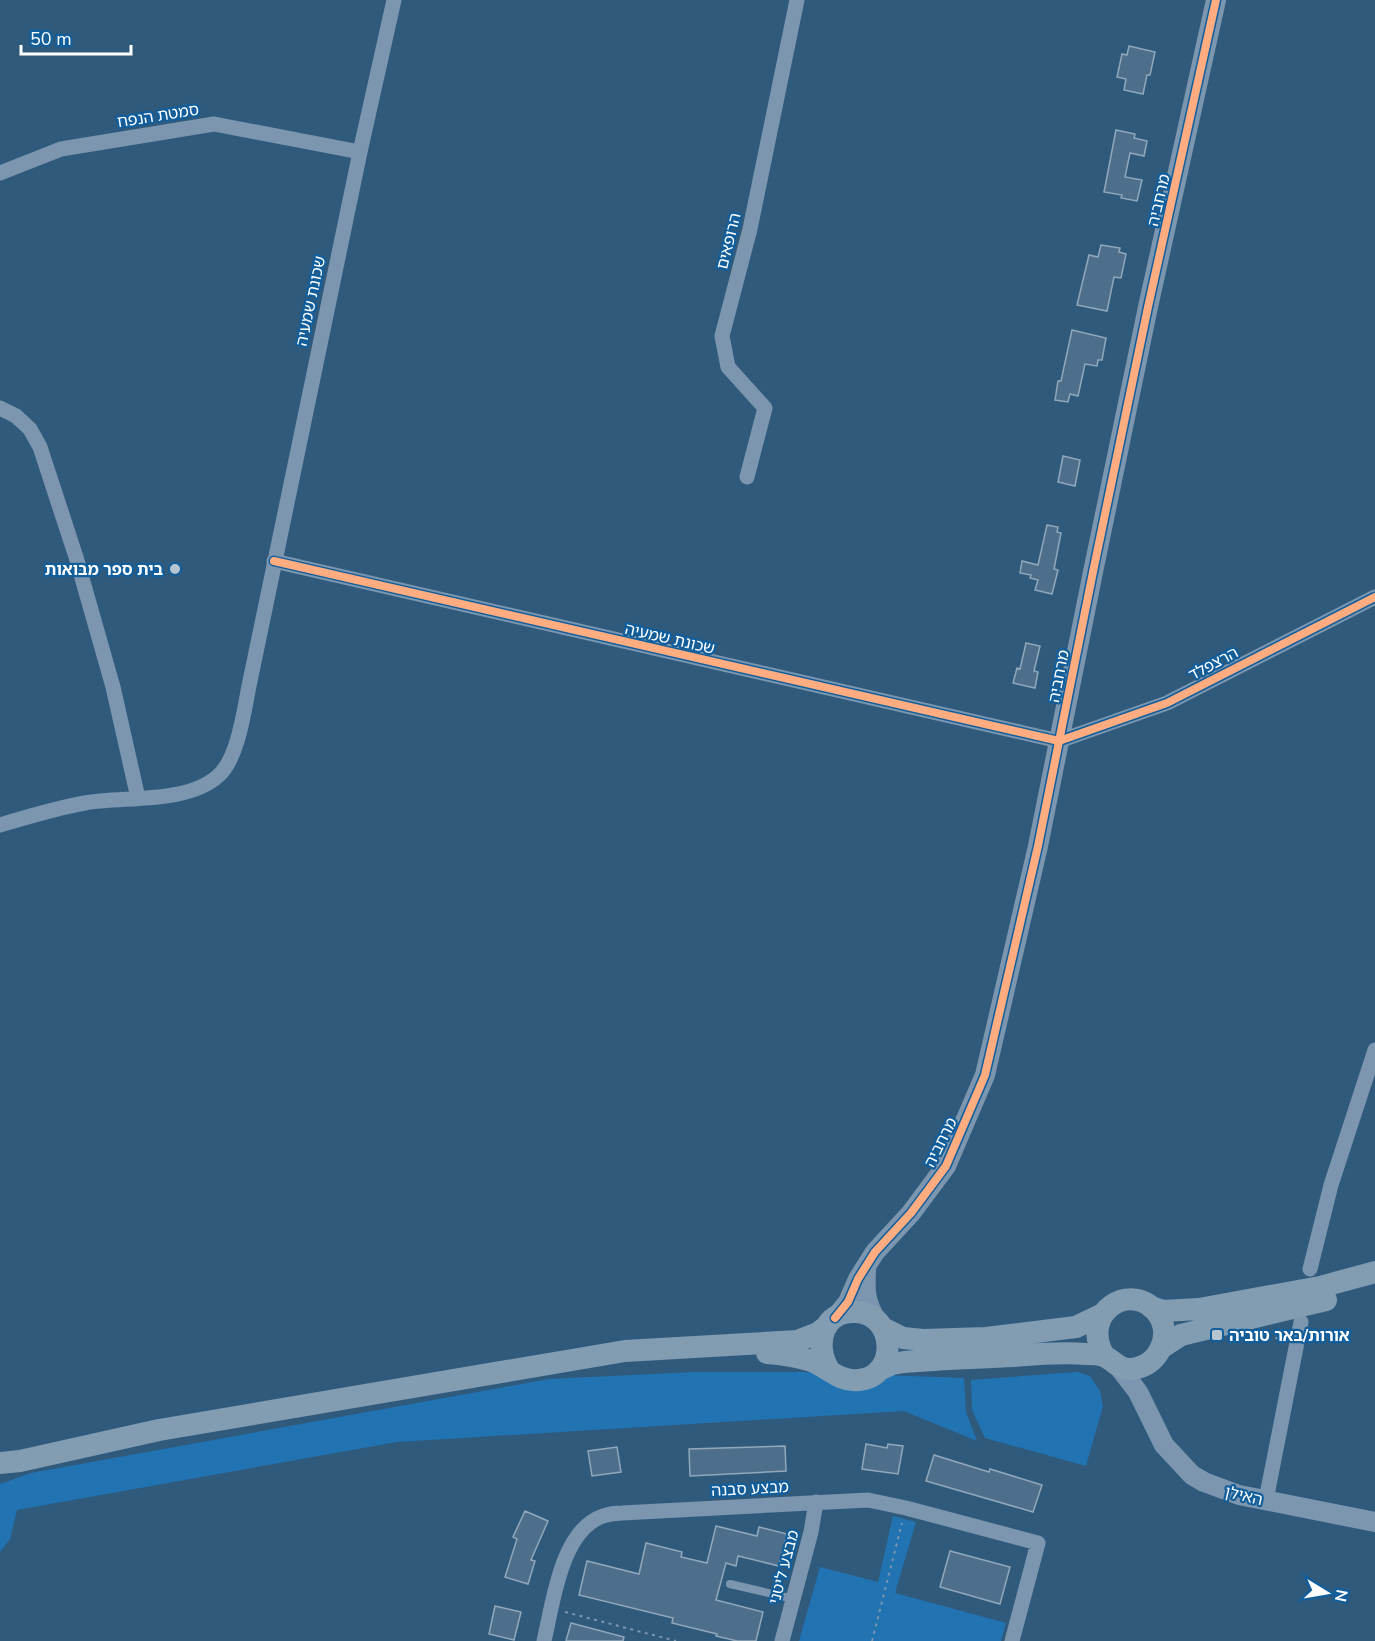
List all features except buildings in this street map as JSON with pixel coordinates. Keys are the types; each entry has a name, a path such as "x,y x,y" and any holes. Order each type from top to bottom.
{"main road":[{"path":"1111,1361 1098,1346 1096,1335 1103,1314 1110,1306 1120,1301 1142,1302 1163,1311 1199,1309 1320,1287 1375,1272"},
{"path":"831,1322 822,1336 820,1347 822,1358 837,1376 847,1380 870,1377 892,1364 1050,1353 1111,1361 1135,1368 1181,1335 1324,1300 1375,1282"},
{"path":"1152,1307 1159,1316 1164,1337 1156,1354"},
{"path":"7,1464 159,1430 625,1351 797,1341 818,1333 845,1313 866,1314 903,1338 923,1340 986,1338 1076,1327 1103,1314"},
{"path":"879,1324 887,1338 888,1349 886,1360 879,1370"},
{"path":"703,1348 791,1356 810,1360 828,1368"}],"street":[{"name":"שכונת שמעיה","path":"394,0 274,561 1059,741"},
{"name":"הרופאים","path":"747,477 765,408 728,367 722,336 750,229 797,0"},
{"name":"מרחביה","path":"831,1322 848,1302 867,1264 889,1235 911,1213 946,1166 985,1075 1038,846 1146,318 1216,0"},
{"name":"סמטת הנפח","path":"0,173 61,149 214,124 360,152"},
{"path":"0,408 16,416 30,429 40,447 76,557 113,687 138,798"},
{"path":"0,825 84,803 179,793 201,787 219,776 229,763 239,732 274,561"},
{"name":"הרצפלד","path":"1059,741 1167,703 1267,650 1375,597"},
{"path":"1310,1269 1338,1163 1375,1050"},
{"path":"867,1264 867,1306 879,1324"},
{"path":"1266,1500 1301,1322"},
{"name":"האילן","path":"1148,1411 1145,1374 1156,1354"},
{"name":"האילן","path":"1111,1361 1138,1392 1164,1445 1192,1475 1222,1490 1375,1522"},
{"name":"מבצע סבנה","path":"544,1641 563,1565 572,1542 581,1530 603,1516 622,1513 868,1500 1038,1543 1012,1641"},
{"name":"מבצע ליטני","path":"782,1641 811,1532 816,1502"}],"lane":[{"path":"730,1584 794,1599"}],"path":[{"path":"872,1641 906,1508"},
{"path":"552,1608 676,1641"}],"shaded area":[{"path":"695,1372 800,1372 964,1378 966,1412 977,1441 904,1411 397,1442 17,1510 10,1539 0,1552 0,1484 31,1473 549,1379"},
{"path":"1077,1372 1090,1376 1100,1391 1103,1406 1086,1466 985,1438 972,1410 971,1380"},
{"path":"893,1516 916,1522 895,1593 1006,1623 1001,1641 799,1641 820,1567 878,1582"}],"cycle path":[{"path":"835,1318 848,1302 858,1279 875,1252 911,1213 946,1166 985,1075 1038,846 1148,307 1216,0"},
{"path":"274,561 1059,741 1167,703 1375,597"}],"place":[{"name":"בית ספר מבואות","path":"175,569"},
{"name":"אורות/באר טוביה","path":"1217,1335"}]}
